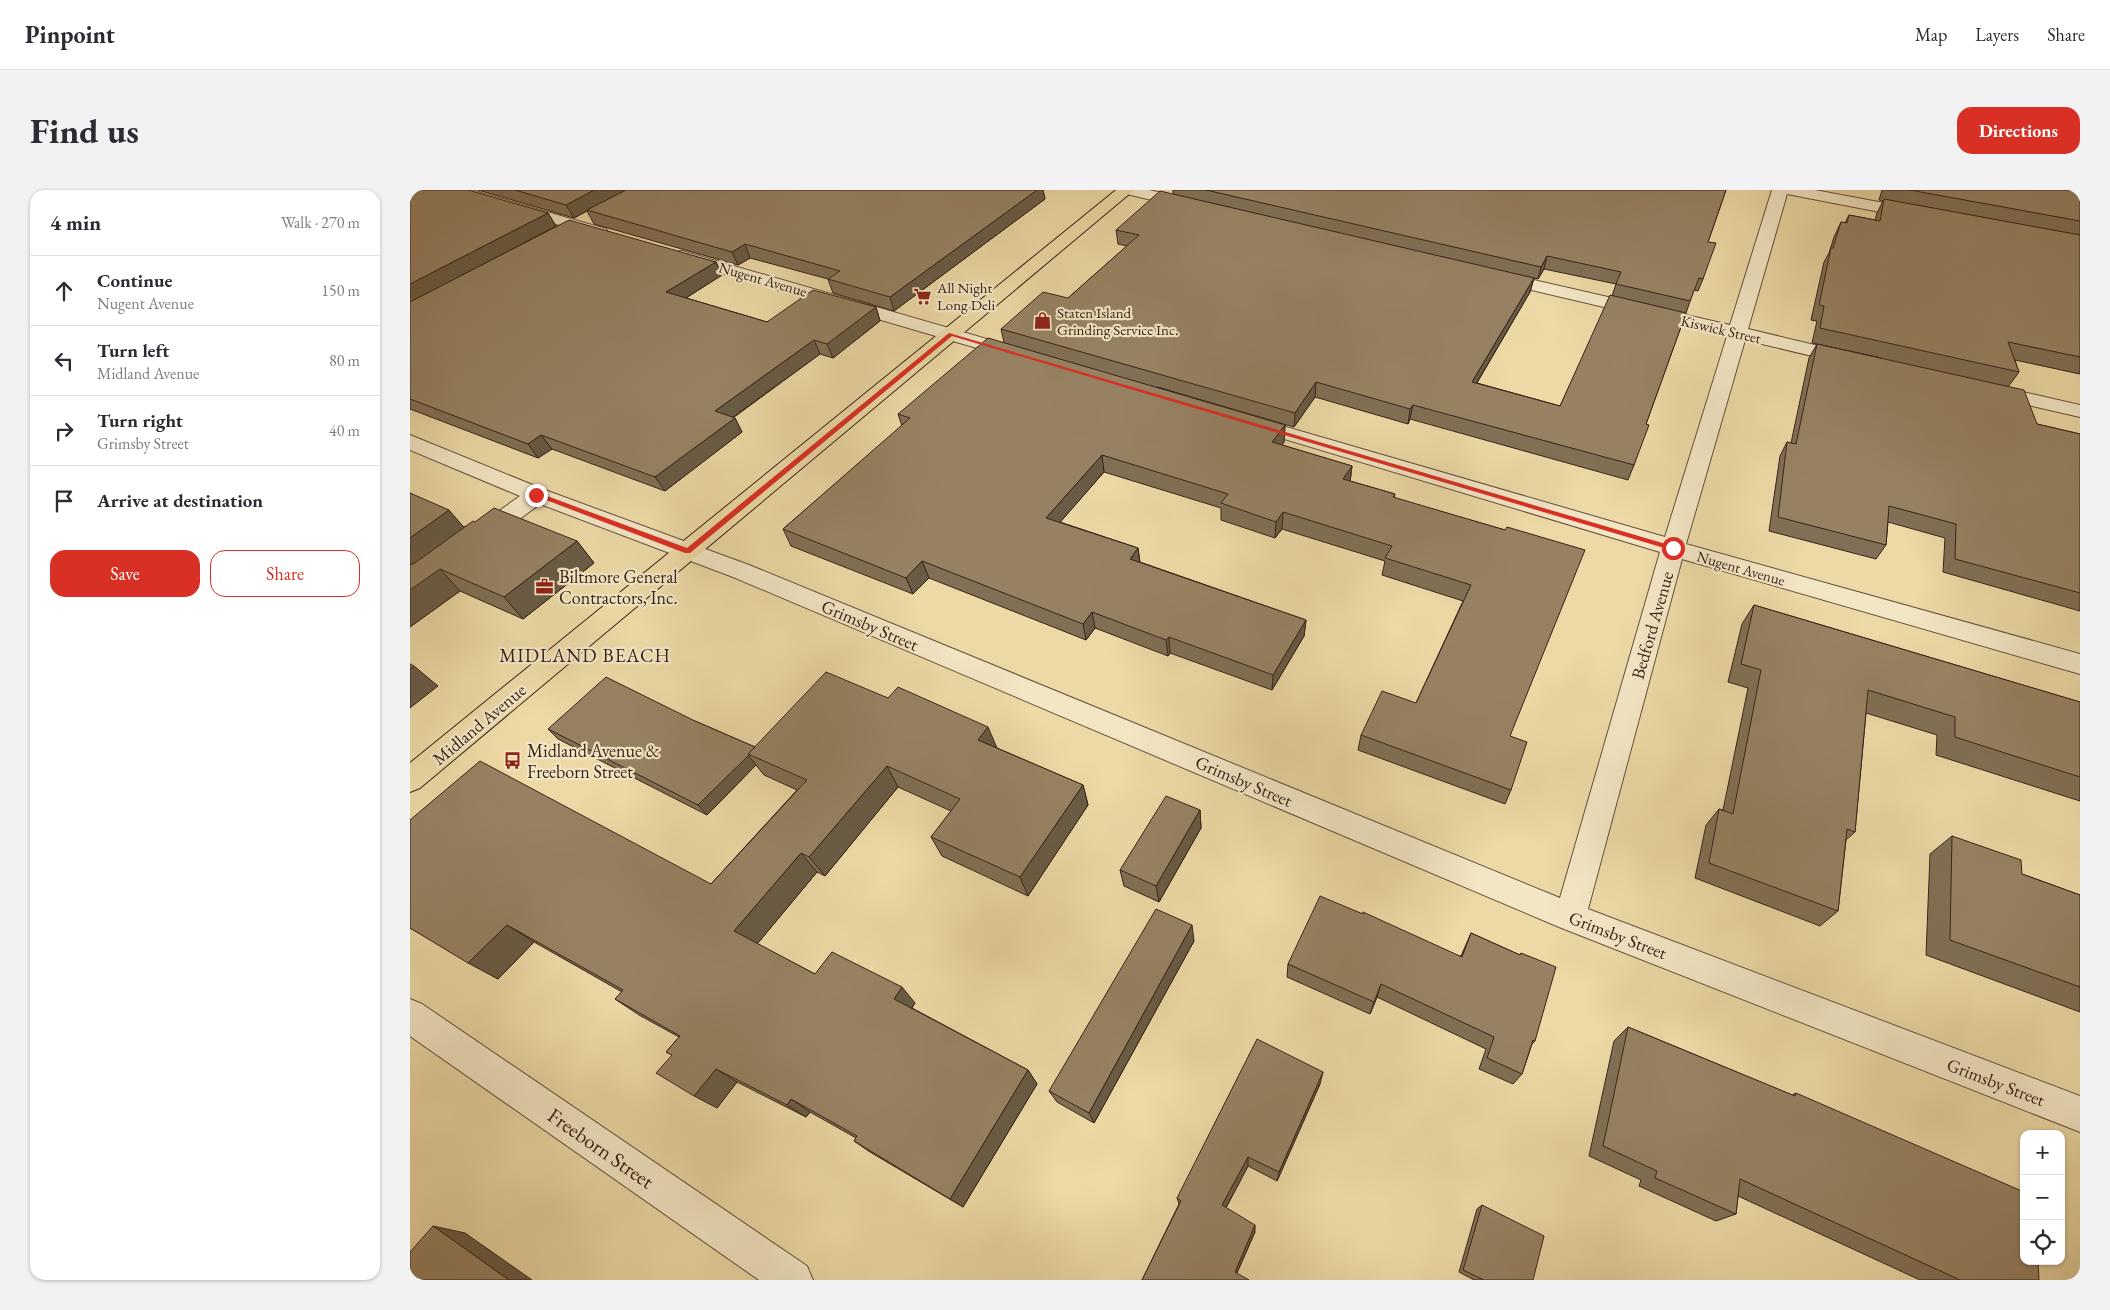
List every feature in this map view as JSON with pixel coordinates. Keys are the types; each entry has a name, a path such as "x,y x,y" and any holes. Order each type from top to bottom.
{"main road":[{"name":"Midland Avenue","path":"410,780 1127,190"}],"street":[{"path":"454,190 616,236"},
{"path":"1127,190 1210,209"},
{"name":"Bedford Avenue","path":"1570,917 1673,548 1780,190"},
{"path":"1791,190 1927,216"},
{"name":"Nugent Avenue","path":"663,250 1036,359"},
{"name":"Kiswick Street","path":"1482,273 1866,362"},
{"path":"1973,387 2080,411"},
{"name":"Nugent Avenue","path":"1234,418 1673,548 2080,664"},
{"name":"Grimsby Street","path":"410,442 536,495 750,575 1570,917 2080,1114"},
{"path":"464,549 536,495"},
{"name":"Freeborn Street","path":"410,1016 781,1277"}],"building":[{"path":"410,190 468,190 548,213 410,284"},
{"path":"515,190 594,190 566,205"},
{"path":"626,190 1037,190 890,297 828,279 840,271 745,244 732,252 587,210"},
{"path":"1206,190 1726,190 1708,242 1716,243 1703,279 1699,278 1690,301 1616,284 1621,272 1547,256 1541,267"},
{"path":"1910,190 2080,190 2080,221"},
{"path":"1160,191 1534,278 1472,382 1560,406 1610,295 1686,313 1646,424 1649,425 1634,465 1413,405 1410,409 1316,382 1295,413 1001,329 1043,292 1068,298 1139,235 1116,230"},
{"path":"1884,199 2080,235 2080,357 2008,342 2019,372 1820,328 1824,306 1819,305 1831,248 1833,248 1841,222 1847,223 1849,215 1880,221"},
{"path":"569,220 716,262 666,292 767,322 813,290 876,307 827,344 814,340 715,411 735,418 655,477 541,435 528,444 410,399 410,302"},
{"path":"988,338 1285,425 1272,442 1352,466 1343,479 1395,494 1393,497 1505,530 1507,527 1585,550 1510,736 1527,742 1511,790 1361,735 1382,691 1416,703 1471,585 1385,558 1392,546 1283,512 1276,522 1221,503 1228,494 1102,455 1046,518 1138,548 1130,559 1306,620 1273,675 1169,637 1166,640 1092,612 1083,624 922,561 906,578 783,529 910,418 898,414"},
{"path":"1817,344 2024,390 2037,424 2080,434 2080,593 1955,559 1956,524 1889,506 1886,545 1778,517 1787,442 1796,444"},
{"path":"410,493 449,510 410,538"},
{"path":"494,508 577,541 504,597 440,569 410,590 410,565"},
{"path":"1754,605 2080,702 2080,777 1955,737 1955,717 1868,690 1855,832 1847,829 1838,911 1709,863 1719,809 1733,814 1761,670 1741,664"},
{"path":"826,672 888,698 898,687 988,727 978,740 1083,785 1020,877 931,837 960,799 887,766 809,857 801,853 734,931 815,974 832,952 902,987 894,999 1028,1070 950,1199 854,1141 857,1136 791,1099 787,1105 716,1069 694,1096 656,1073 672,1055 666,1052 680,1036 615,999 623,990 507,925 468,963 410,928 410,820 480,761 711,884 807,780 748,754"},
{"path":"606,677 695,721 755,747 698,805 548,729"},
{"path":"1166,796 1200,810 1156,886 1120,870"},
{"path":"1952,836 2021,860 2022,874 2080,895 2080,987 1950,940"},
{"path":"1320,896 1363,914 1363,912 1462,957 1471,933 1520,955 1521,953 1556,967 1535,1041 1533,1040 1522,1074 1487,1058 1494,1037 1381,984 1374,1002 1288,964"},
{"path":"1156,909 1192,925 1089,1113 1049,1091"},
{"path":"1628,1027 1795,1096 1796,1093 2020,1190 2020,1265 2038,1265 2039,1280 1960,1280 1740,1179 1736,1214 1655,1178 1657,1171 1603,1146"},
{"path":"1257,1039 1323,1072 1279,1172 1248,1157 1222,1205 1255,1225 1235,1272 1249,1280 1142,1280 1181,1201 1177,1198"},
{"path":"1482,1205 1544,1236 1533,1280 1484,1280 1463,1270"},
{"path":"433,1226 509,1280 410,1280 410,1252"}],"place":[{"name":"All Night Long Deli","path":"923,296"},
{"name":"Staten Island Grinding Service Inc.","path":"1043,321"},
{"name":"Biltmore General Contractors, Inc.","path":"545,586"},
{"name":"Midland Avenue & Freeborn Street","path":"513,760"}],"district":[{"name":"MIDLAND BEACH","path":"585,655"}],"route":[{"path":"536,495 688,551 951,334 1673,548"}]}
